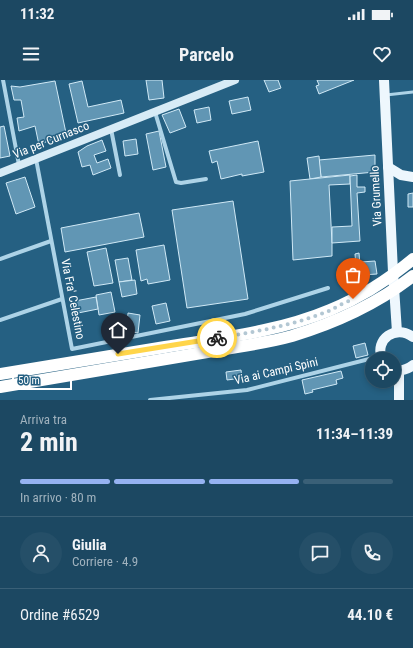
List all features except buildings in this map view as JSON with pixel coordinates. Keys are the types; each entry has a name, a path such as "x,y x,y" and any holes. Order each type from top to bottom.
{"highway":[{"path":"0,374 233,336 290,324 330,310 353,299 389,278 409,263"},
{"path":"0,387 237,347 292,336 345,317 378,300 410,279"},
{"path":"0,393 138,364"}],"main road":[{"name":"Via Grumello","path":"384,80 397,332"},
{"path":"388,167 401,175 413,177"},
{"path":"381,352 383,340 392,333 403,332 413,337"},
{"path":"401,370 405,370 413,365"},
{"path":"398,388 399,400"}],"street":[{"path":"3,80 19,165"},
{"name":"Via per Curnasco","path":"0,173 235,80"},
{"path":"155,112 176,182 181,183 206,179"},
{"path":"111,129 120,176"},
{"name":"Via Fra' Celestino","path":"36,159 72,349 245,314 328,288"},
{"path":"0,259 52,242"},
{"path":"0,320 62,299"},
{"name":"Via ai Campi Spini","path":"150,400 247,390 365,362"}],"lane":[{"path":"384,95 413,92"}],"way so far":[{"path":"217,338 290,324 330,310 353,299"}],"route":[{"path":"118,354 217,338"}]}
